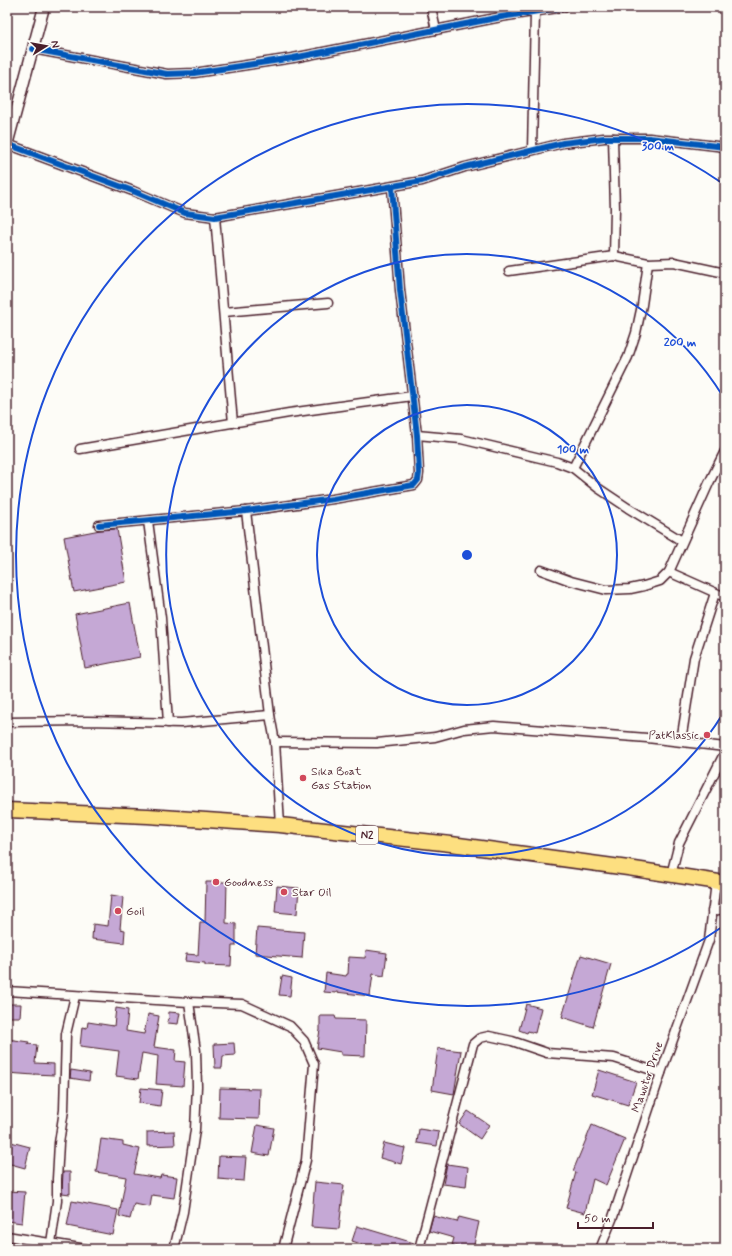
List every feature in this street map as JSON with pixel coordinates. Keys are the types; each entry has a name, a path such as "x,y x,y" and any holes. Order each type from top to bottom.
{"highway":[{"name":"N2","path":"7,810 148,816 280,825 451,844 671,874 720,883"}],"street":[{"path":"44,7 7,145 133,191 185,213 215,217 392,187 422,181 465,167 563,143 604,138 649,138 725,147"},
{"path":"431,7 436,30"},
{"path":"33,49 167,74 194,73 293,58 501,17 564,7"},
{"path":"532,150 535,12"},
{"path":"613,138 615,209 614,256"},
{"path":"99,526 246,511 333,499 414,485 418,480 419,473 417,435 400,290 392,187"},
{"path":"215,217 233,422"},
{"path":"509,271 614,256 648,263 674,262 725,273"},
{"path":"573,468 628,357 636,333 642,305 648,263"},
{"path":"224,312 328,303"},
{"path":"80,449 233,422 412,396"},
{"path":"417,435 461,439 557,462 573,468 598,488 682,541"},
{"path":"541,570 571,581 606,590 630,589 660,582 669,572 682,541 725,451"},
{"path":"246,511 274,742 280,825"},
{"path":"148,521 161,618 168,723"},
{"path":"669,572 725,597"},
{"path":"681,741 694,658 715,593"},
{"path":"7,722 180,723 270,715"},
{"path":"274,742 377,743 435,736 464,729 494,726 681,741 725,747"},
{"path":"671,874 679,842 725,752"},
{"name":"Mawutor Drive","path":"600,1249 613,1217 661,1073 709,940 712,911 720,883"},
{"path":"712,911 725,909"},
{"path":"7,991 75,996 242,1004 290,1026 304,1041 314,1064 306,1160 284,1249"},
{"path":"51,1243 57,1201 59,1143 64,1110 66,1034 75,996"},
{"path":"174,1249 183,1212 195,1130 197,1086 196,1051 189,1002"},
{"path":"419,1249 473,1044 480,1038 489,1036 512,1041 547,1053 614,1058 661,1073"},
{"path":"7,1236 86,1249"}],"building":[{"path":"117,529 126,582 74,592 64,537 100,530"},
{"path":"130,603 140,657 85,668 75,614"},
{"path":"206,882 227,882 226,923 236,924 236,946 232,946 231,966 205,965 205,963 185,961 186,954 198,955 200,922 205,922"},
{"path":"277,886 299,888 297,914 275,912"},
{"path":"111,895 123,897 120,929 125,930 124,943 92,939 93,924 108,926"},
{"path":"257,928 304,932 302,958 255,954"},
{"path":"366,950 387,953 384,976 373,974 370,996 324,992 326,973 346,976 348,974 349,957 365,958"},
{"path":"581,955 611,964 593,1027 562,1017"},
{"path":"282,976 292,978 290,996 279,995"},
{"path":"7,1004 21,1004 20,1017 7,1017"},
{"path":"526,1004 541,1008 535,1033 528,1031 527,1033 519,1030"},
{"path":"116,1008 128,1010 126,1031 144,1034 148,1014 159,1016 154,1047 176,1050 175,1061 185,1062 183,1086 156,1084 158,1056 142,1053 138,1079 116,1076 119,1051 80,1046 82,1027 87,1028 88,1022 114,1026"},
{"path":"169,1012 180,1013 178,1024 168,1023"},
{"path":"320,1016 335,1016 336,1019 366,1020 365,1056 341,1055 341,1052 317,1048 320,1030"},
{"path":"7,1039 29,1042 28,1044 37,1045 35,1063 54,1064 54,1075 7,1073"},
{"path":"234,1043 235,1055 223,1056 222,1068 215,1068 214,1044"},
{"path":"438,1048 461,1051 454,1094 432,1090"},
{"path":"71,1070 90,1073 89,1081 70,1078"},
{"path":"599,1070 636,1082 628,1105 592,1094"},
{"path":"141,1088 162,1090 160,1106 139,1103"},
{"path":"220,1088 260,1089 259,1119 219,1118"},
{"path":"468,1111 489,1125 480,1139 459,1124"},
{"path":"257,1125 274,1128 269,1156 252,1153"},
{"path":"592,1125 625,1139 606,1185 593,1179 585,1213 566,1208 576,1172 573,1171"},
{"path":"419,1129 439,1132 437,1146 417,1143"},
{"path":"174,1131 175,1145 147,1146 147,1132"},
{"path":"101,1139 123,1142 123,1145 140,1149 134,1174 160,1178 161,1175 177,1177 174,1198 152,1195 150,1207 134,1204 130,1219 119,1216 126,1177 96,1172"},
{"path":"7,1141 30,1147 25,1168 7,1163"},
{"path":"384,1143 405,1148 401,1164 380,1158"},
{"path":"219,1156 246,1157 244,1181 218,1179"},
{"path":"447,1164 468,1167 466,1187 443,1184"},
{"path":"63,1172 70,1172 70,1194 62,1193"},
{"path":"315,1182 344,1185 339,1229 311,1227"},
{"path":"7,1191 25,1192 22,1223 7,1221"},
{"path":"72,1201 118,1210 113,1235 67,1226"},
{"path":"433,1216 457,1222 459,1217 479,1222 473,1249 452,1245 454,1238 429,1231"},
{"path":"357,1226 414,1243 412,1249 376,1249 352,1241"}],"cycle path":[{"path":"33,49 167,74 194,73 293,58 501,17 564,7"},
{"path":"7,144 133,191 185,213 215,217 422,181 465,167 563,143 604,138 649,138 725,147"},
{"path":"99,525 246,511 333,499 414,485 418,480 419,473 417,435 400,290 392,187"}],"place":[{"name":"PatKlassic","path":"707,735"},
{"name":"Sika Boat Gas Station","path":"303,778"},
{"name":"Goodness","path":"216,882"},
{"name":"Star Oil","path":"284,892"},
{"name":"Goil","path":"118,911"}]}
